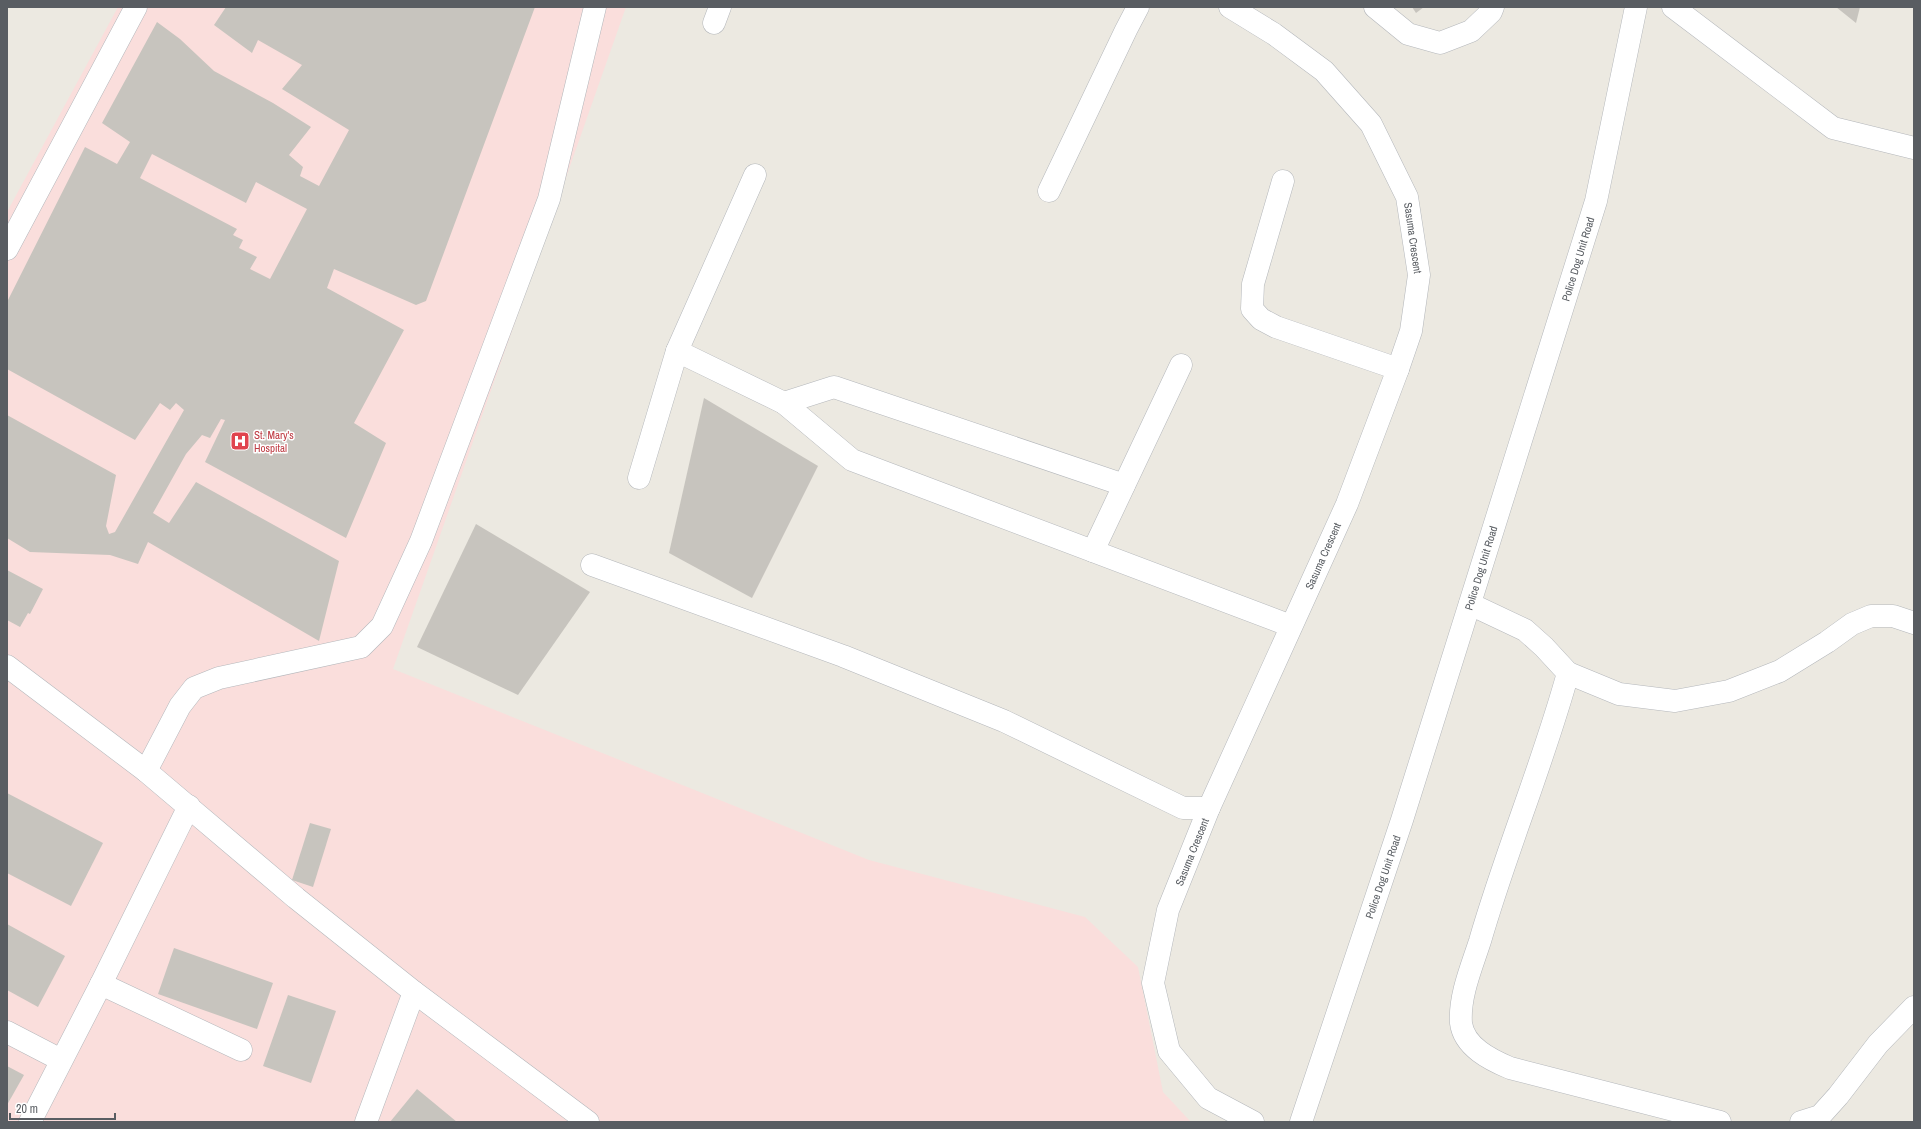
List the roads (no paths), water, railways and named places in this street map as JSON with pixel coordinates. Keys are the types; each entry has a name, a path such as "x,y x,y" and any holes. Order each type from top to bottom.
{"street":[{"path":"7,249 136,7"},
{"path":"146,771 180,706 194,688 218,678 361,646 382,626 421,541 548,200 594,7"},
{"path":"1049,191 1122,37 1138,7"},
{"name":"Sasuma Crescent","path":"1230,7 1274,34 1324,71 1371,124 1407,196 1419,275 1411,331 1398,369 1346,504 1210,808 1168,910 1153,983 1169,1051 1208,1098 1253,1122"},
{"path":"1375,7 1408,34 1440,43 1471,31 1491,12 1493,7"},
{"name":"Police Dog Unit Road","path":"1301,1122 1402,820 1596,200 1636,7"},
{"path":"1674,7 1833,128 1914,148"},
{"path":"639,478 677,351 754,175"},
{"path":"1284,181 1253,284 1252,308 1261,319 1276,327 1398,369"},
{"path":"677,351 784,403 852,460 1291,626"},
{"path":"1093,551 1181,365"},
{"path":"784,403 834,387 1124,484"},
{"path":"592,565 843,656 1004,721 1182,808 1210,808"},
{"path":"1470,604 1525,630 1544,647 1568,674 1619,694 1675,701 1729,691 1780,671 1827,642 1852,624 1871,616 1893,616 1914,622"},
{"path":"7,666 146,771 296,898 414,992 588,1122"},
{"path":"1568,674 1491,903 1463,998 1461,1024 1470,1042 1487,1058 1510,1068 1720,1122"},
{"path":"30,1122 101,984 189,806"},
{"path":"101,984 241,1050"},
{"path":"366,1122 414,992"},
{"path":"1802,1122 1820,1116 1838,1096 1878,1044 1914,1008"},
{"path":"7,1032 62,1060"}],"place":[{"name":"St. Mary's Hospital","path":"240,441"}]}
